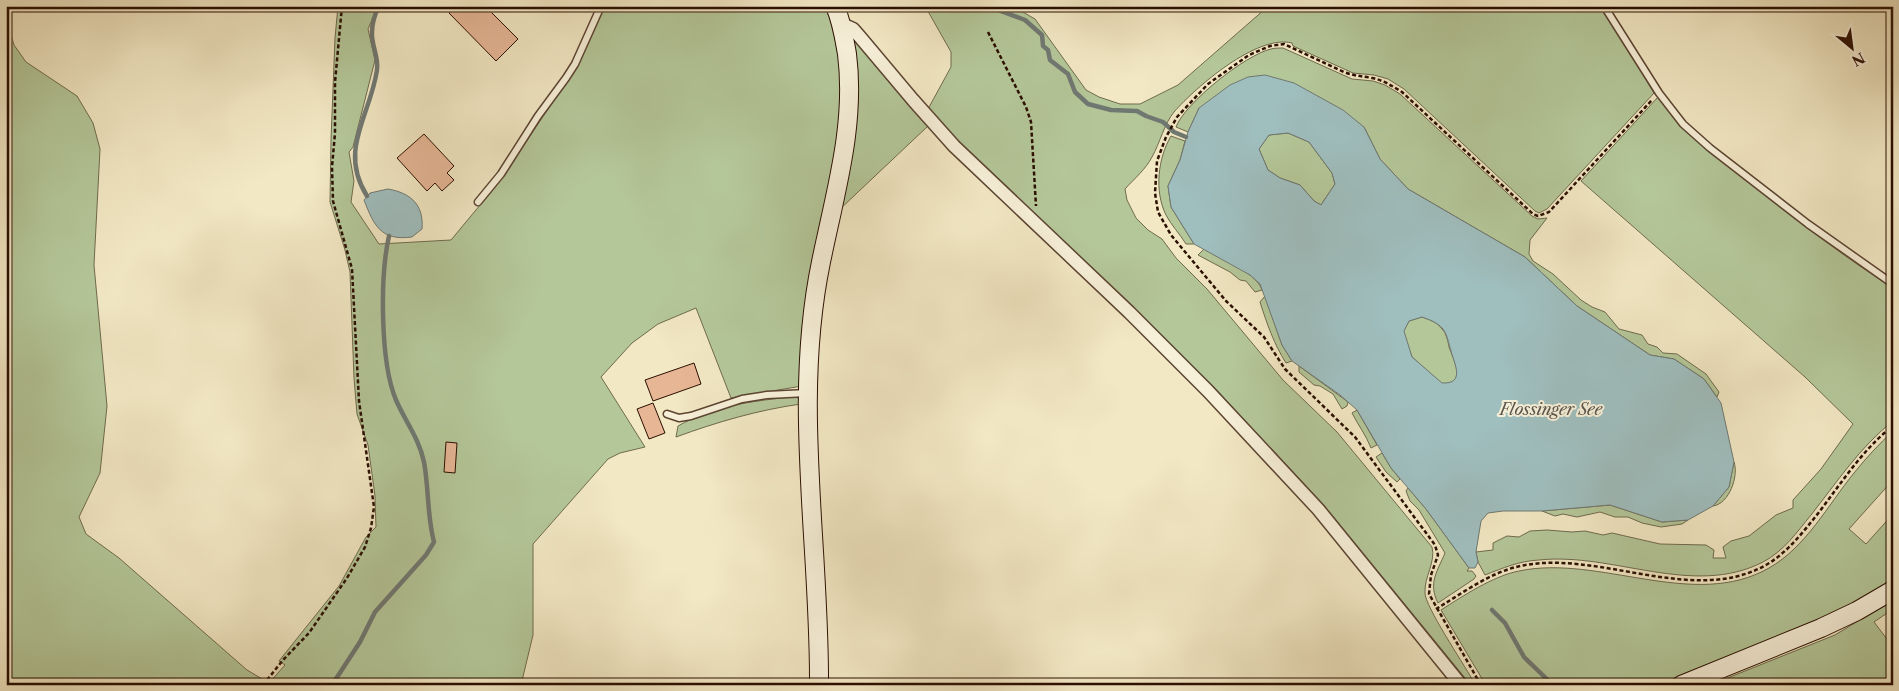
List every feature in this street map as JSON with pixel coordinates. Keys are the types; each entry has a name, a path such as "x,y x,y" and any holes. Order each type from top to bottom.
{"main road":[{"path":"819,685 819,653 809,475 808,392 812,325 820,264 837,192 850,100 849,72 842,24 835,6"},
{"path":"1681,685 1821,628 1857,611 1893,590"}],"street":[{"path":"842,24 853,29 954,146 1129,312 1208,391 1318,509 1461,685"}],"lane":[{"path":"478,202 501,174 538,116 575,64 601,6"},
{"path":"1604,6 1658,93 1684,124 1710,148 1808,224 1893,284"},
{"path":"667,414 679,418 766,395 808,392"}],"path":[{"path":"263,685 283,660 309,633 347,578 365,547 371,528 374,507 359,401 352,269 333,201 332,167 335,133 335,82 342,6"},
{"path":"988,32 1026,107 1031,122 1036,186 1034,222"},
{"path":"1476,685 1478,680 1429,594 1430,575 1438,555 1435,545 1355,437 1285,369 1264,338 1226,301 1171,235 1158,212 1155,193 1158,160 1166,137 1177,117 1208,84 1250,55 1270,46 1284,44 1353,76 1374,78 1386,82 1402,92 1538,216 1549,212 1658,93"},
{"path":"1436,609 1476,584 1516,567 1542,563 1577,565 1687,580 1742,576 1766,565 1784,552 1799,537 1850,470 1872,445 1893,426"}],"green space":[{"path":"338,6 378,6 368,29 375,60 353,147 349,152 354,181 351,202 379,244 451,240 495,187 572,74 605,6 828,6 841,64 841,116 802,386 731,398 696,308 658,324 632,343 601,377 645,447 620,453 608,459 533,544 533,635 521,685 6,685 6,18 14,45 26,62 77,96 93,123 100,149 94,265 107,406 100,473 79,517 86,534 119,558 247,670 269,683 285,665 279,661 339,586 366,537 376,527 375,496 368,445 357,414 350,272 330,202 335,38"},
{"path":"925,6 1008,6 1021,11 1035,19 1086,90 1099,97 1120,104 1140,104 1178,85 1265,9 1263,6 1600,6 1611,20 1654,93 1547,209 1539,213 1404,89 1388,79 1374,75 1353,73 1293,46 1292,43 1278,42 1262,46 1245,54 1212,77 1184,101 1171,117 1155,152 1143,170 1125,189 1127,200 1136,218 1148,230 1162,239 1176,258 1207,289 1283,380 1337,432 1432,547 1433,553 1425,593 1437,622 1472,679 1470,684 1323,504 1213,386 953,137 928,109 951,67 951,52"},
{"path":"857,41 928,126 839,210 852,43"},
{"path":"1283,48 1352,79 1373,81 1385,85 1400,94 1532,216 1538,219 1547,218 1530,240 1529,254 1533,261 1553,274 1581,300 1605,312 1619,329 1642,335 1648,344 1657,347 1663,353 1677,354 1706,374 1719,392 1717,397 1704,379 1674,359 1650,355 1577,306 1525,257 1408,189 1380,159 1364,127 1199,108 1188,132 1176,127 1191,106 1217,81 1246,60 1260,53"},
{"path":"1658,97 1679,122 1728,165 1822,239 1893,288 1893,421 1859,453 1790,541 1771,558 1763,562 1736,572 1709,576 1653,572 1567,559 1539,560 1518,563 1485,575 1478,562 1476,552 1493,550 1493,543 1507,536 1519,537 1530,531 1585,531 1603,535 1612,533 1660,544 1706,545 1714,550 1713,558 1726,558 1723,547 1731,541 1749,536 1776,515 1793,508 1793,500 1821,469 1853,424 1805,377 1581,181"},
{"path":"1288,133 1309,142 1332,173 1335,184 1321,205 1314,201 1300,185 1280,178 1268,170 1259,149 1269,135"},
{"path":"1171,136 1185,141 1180,160 1168,186 1171,207 1194,244 1186,244 1170,222 1162,206 1159,175 1163,154"},
{"path":"1204,249 1246,272 1259,284 1262,290 1255,292 1246,281 1240,280 1230,272 1198,255"},
{"path":"1265,296 1282,345 1292,361 1286,363 1271,334 1260,302"},
{"path":"1422,317 1438,325 1446,335 1457,371 1457,376 1450,383 1442,384 1412,357 1403,332 1409,321"},
{"path":"1299,366 1348,402 1347,406 1342,409 1333,394 1320,386 1314,385 1299,372"},
{"path":"791,397 800,398 801,404 738,417 676,437 678,426 719,409"},
{"path":"1357,410 1377,445 1371,448 1352,413"},
{"path":"1893,431 1893,480 1849,529 1866,544 1893,514 1893,583 1826,618 1685,678 1665,685 1484,685 1441,610 1499,577 1519,571 1550,568 1581,569 1678,583 1710,584 1740,580 1769,568 1794,549 1816,525 1859,467"},
{"path":"1382,453 1400,479 1397,482 1386,472 1376,457"},
{"path":"1734,462 1734,482 1728,495 1719,504 1713,506 1729,487"},
{"path":"1408,488 1426,509 1469,568 1467,571 1472,571 1476,576 1438,603 1435,596 1434,583 1445,553 1419,510 1410,501 1406,491"},
{"path":"1610,505 1662,522 1688,520 1682,524 1661,527 1642,523 1628,517 1615,517 1600,512 1577,517 1563,514 1555,516 1542,511"},
{"path":"1893,600 1893,609 1874,622 1893,647 1893,685 1710,685 1835,635"}],"water":[{"name":"Flossinger See","path":"1265,75 1294,83 1343,110 1364,127 1380,159 1408,189 1525,257 1577,306 1650,355 1674,359 1704,379 1721,403 1734,462 1729,487 1713,506 1688,520 1662,522 1610,505 1542,511 1488,513 1481,521 1476,552 1478,562 1475,568 1469,568 1426,509 1391,468 1357,410 1340,395 1292,361 1282,345 1260,284 1250,275 1194,244 1171,207 1168,186 1180,160 1188,132 1199,108 1230,85 1248,77","holes":["1288,133 1309,142 1332,173 1335,184 1321,205 1314,201 1300,185 1280,178 1268,170 1259,149 1269,135","1422,317 1438,325 1446,334 1457,373 1454,380 1442,383 1412,357 1404,331 1409,321"]},
{"path":"388,189 409,197 421,213 422,229 412,237 401,238 386,234 380,230 371,217 364,200 370,193"}],"building":[{"path":"457,6 485,6 518,39 496,61 449,13"},
{"path":"424,134 454,166 447,173 454,180 442,191 435,183 427,191 397,158"},
{"path":"694,363 701,384 653,401 645,380"},
{"path":"653,403 665,433 649,439 637,409"},
{"path":"446,442 457,443 455,473 444,472"}],"waterway":[{"path":"367,196 359,179 355,164 356,148 358,133 377,70 372,32 379,6"},
{"path":"987,6 1025,20 1042,35 1043,46 1048,50 1050,60 1068,74 1075,92 1088,104 1111,110 1137,111 1163,122 1174,132 1186,137"},
{"path":"332,685 360,642 375,612 426,555 434,542 422,453 396,400 387,364 384,342 383,295 389,236"},
{"path":"1492,610 1505,623 1524,657 1553,685"}]}
